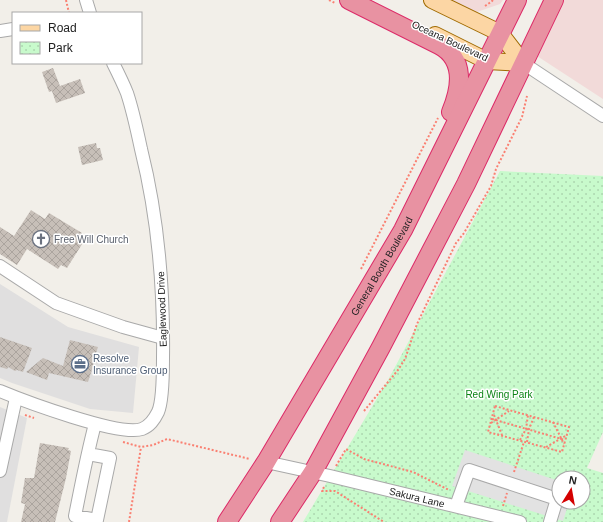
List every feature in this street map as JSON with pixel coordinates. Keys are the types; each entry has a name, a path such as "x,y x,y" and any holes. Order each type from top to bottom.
{"highway":[{"name":"General Booth Boulevard","path":"227,522 260,461 407,223 517,0"},
{"path":"280,522 322,474 381,348 466,184 554,0"},
{"path":"343,2 446,48 451,53 458,67 459,83 456,100 424,169 407,223"}],"main road":[{"name":"Oceana Boulevard","path":"365,0 487,61 523,63"},
{"path":"432,0 500,33 523,63"}],"street":[{"path":"0,31 12,29"},
{"path":"523,63 603,116"},
{"name":"Eaglewood Drive","path":"0,391 16,398 95,424 129,431 141,429 151,424 158,411 163,379 164,313 160,260 151,194 142,150 127,92 113,64"},
{"path":"0,266 56,302 123,327 163,338"},
{"path":"0,471 16,398"},
{"path":"88,454 110,458 97,520 74,516 88,454 95,424"},
{"name":"Sakura Lane","path":"260,461 458,501 520,522"},
{"path":"458,501 469,470 557,499 550,522"}],"path":[{"path":"66,0 69,12"},
{"path":"329,0 343,2"},
{"path":"485,6 493,0"},
{"path":"361,415 398,370 405,359 417,324 456,243 491,186 496,169 522,117 526,96"},
{"path":"360,272 438,117"},
{"path":"495,406 569,427 562,452 488,432 493,413 495,406"},
{"path":"490,424 510,410"},
{"path":"493,413 502,436"},
{"path":"527,443 528,415"},
{"path":"520,441 534,417"},
{"path":"492,419 565,440"},
{"path":"553,422 564,444"},
{"path":"546,447 567,435"},
{"path":"129,522 141,447 153,445 167,439 260,461"},
{"path":"384,522 335,491 322,491 322,474 346,449 364,459 413,472 458,501"}],"shaded area":[{"path":"448,0 503,0 500,4 474,13"},
{"path":"560,0 603,0 603,99 534,54"},
{"path":"0,284 68,327 139,347 133,413 90,409 0,378"},
{"path":"0,407 27,418 7,522 0,522"},
{"path":"465,450 551,478 551,510 566,510 563,521 452,486"}],"green space":[{"name":"Red Wing Park","path":"500,171 603,176 603,432 587,468 603,473 603,522 303,522 388,380"}],"building":[{"path":"53,68 60,86 80,79 85,93 56,103 52,91 49,92 42,72"},
{"path":"96,143 97,148 100,148 103,160 82,165 78,147"},
{"name":"Free Will Church","path":"31,210 45,219 49,213 82,233 79,238 84,241 67,268 61,265 58,269 27,249 17,265 0,254 0,227 14,236"},
{"path":"0,337 32,348 23,372 17,370 15,371 8,367 7,369 0,367"},
{"path":"70,340 98,347 88,382 49,373 47,380 26,372 43,358 63,366"},
{"path":"40,443 69,448 68,450 71,451 66,478 55,522 21,522 25,504 21,503 25,478 34,478"}],"place":[{"name":"Free Will Church","path":"41,239"},
{"name":"Resolve Insurance Group","path":"80,364"}]}
